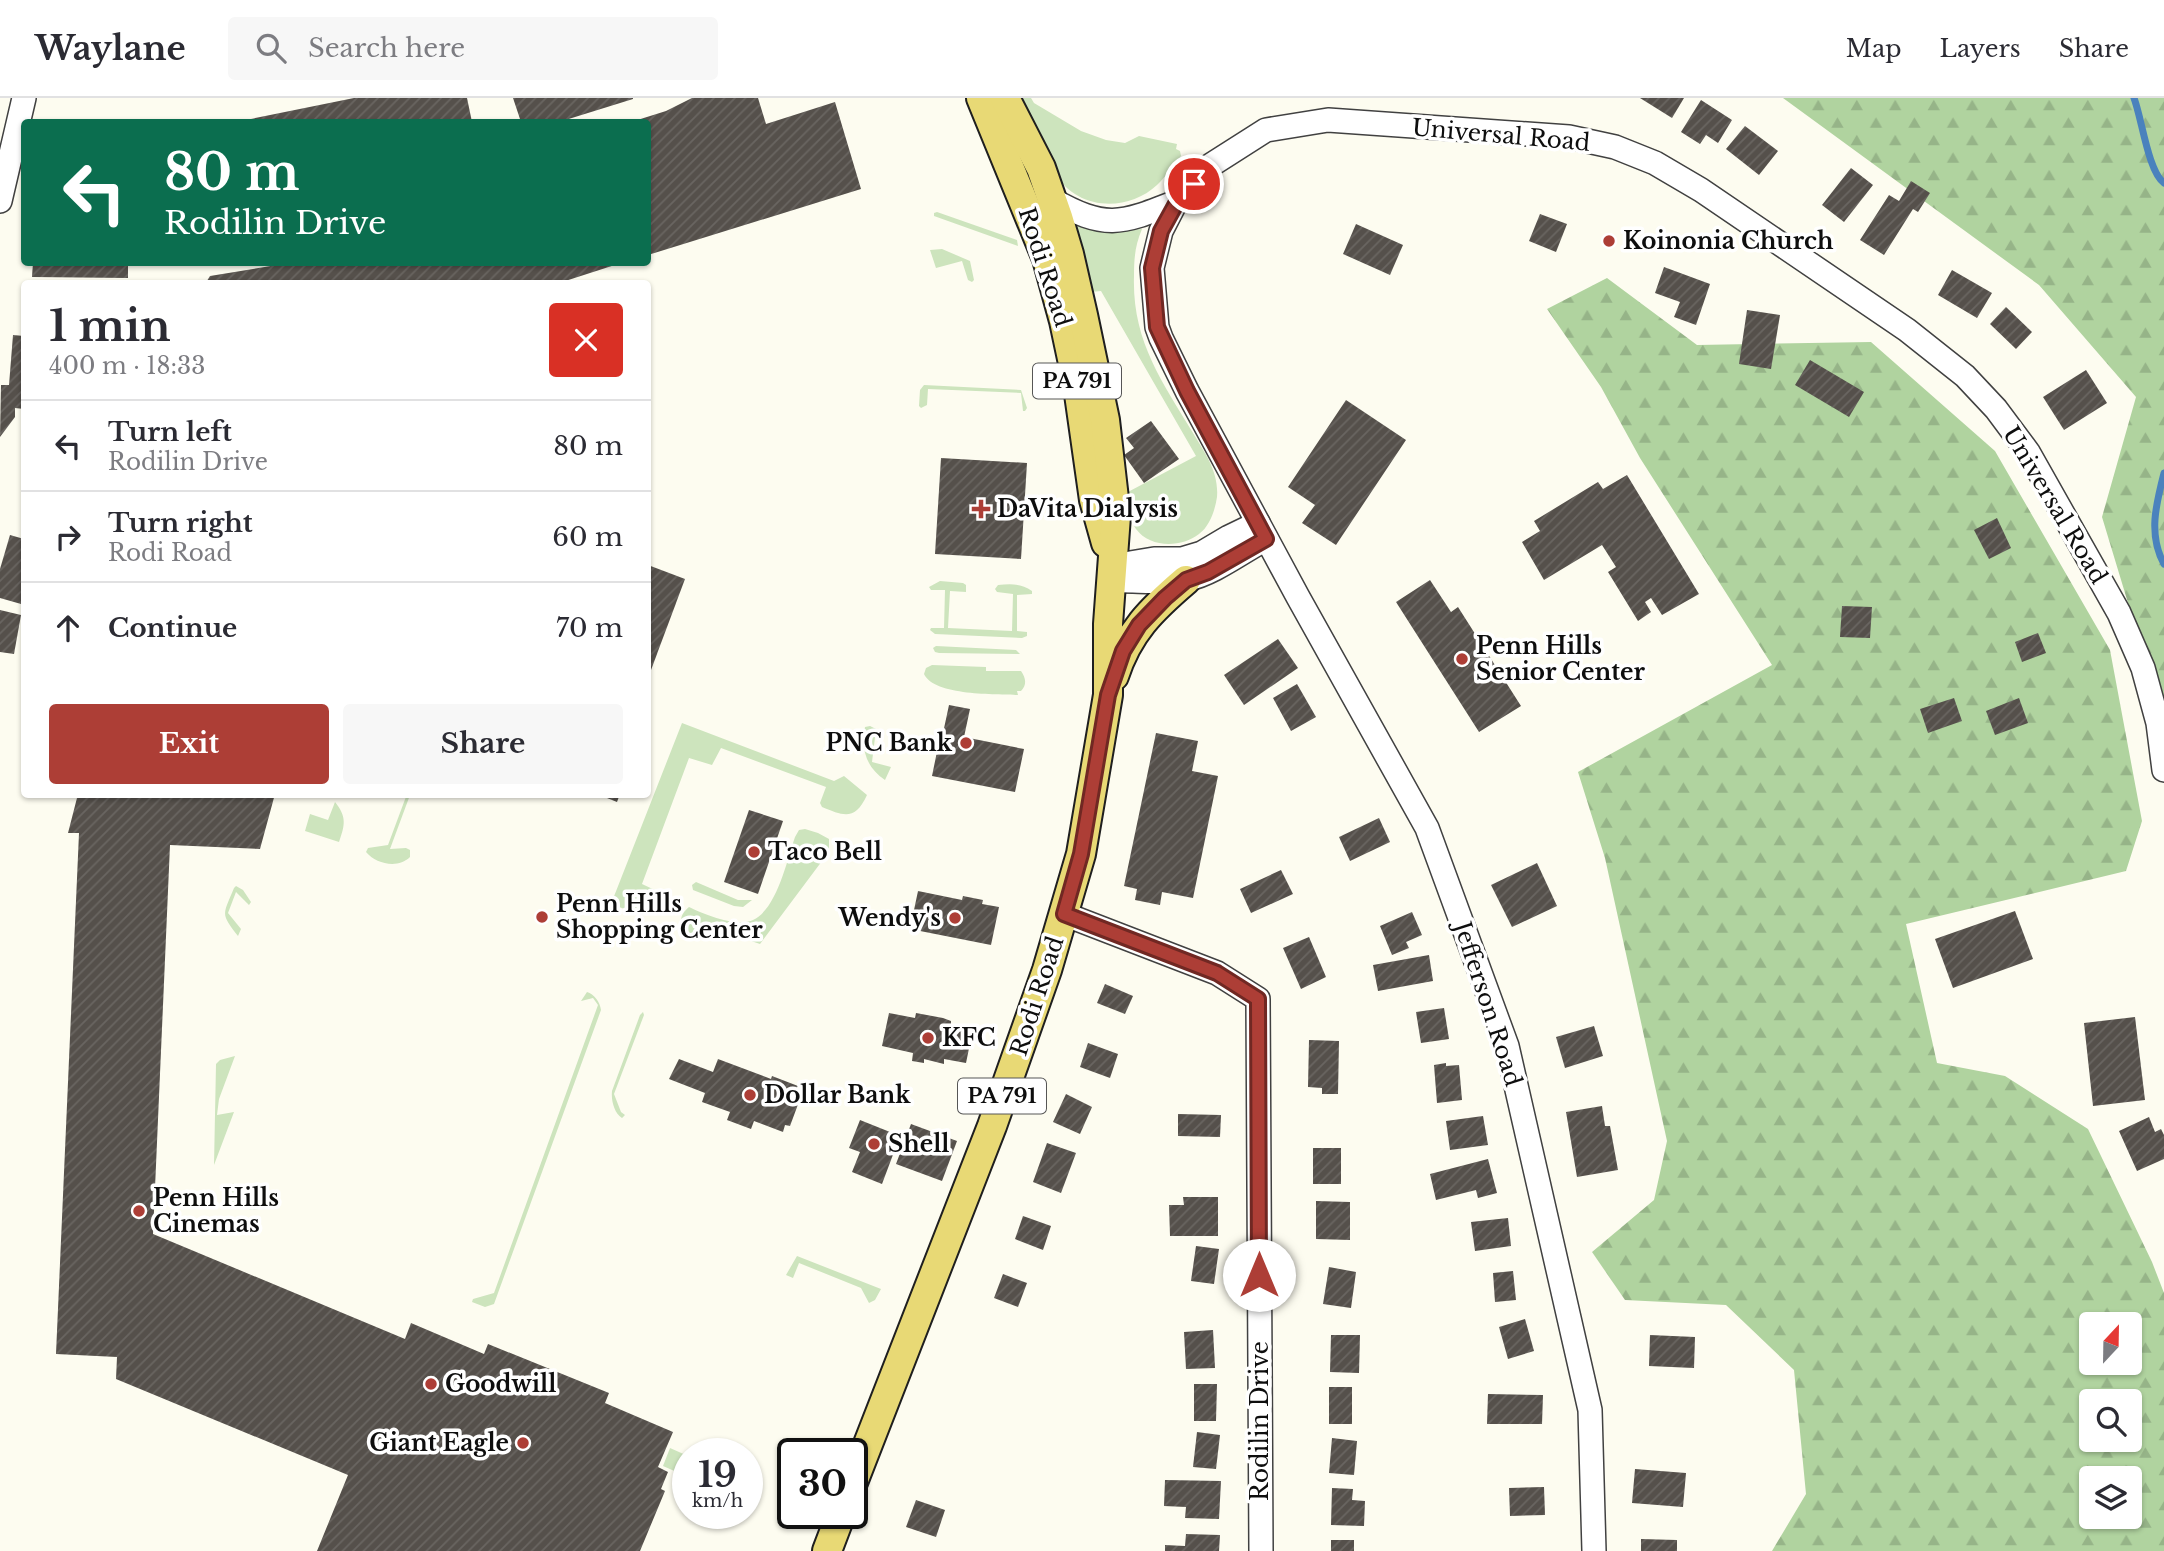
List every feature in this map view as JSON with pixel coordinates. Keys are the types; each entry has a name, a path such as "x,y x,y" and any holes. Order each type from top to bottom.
{"main road":[{"name":"Rodi Road","path":"981,98 1047,259 1065,321 1078,387 1094,500 1111,573"},
{"name":"Rodi Road","path":"868,1444 1006,1086 1064,914 1081,854 1108,695 1108,624 1116,516 1105,420 1069,254 1041,168 1005,98"},
{"path":"1108,695 1123,651 1139,625 1186,580"},
{"path":"827,1551 835,1529"}],"street":[{"path":"0,201 24,98"},
{"name":"Universal Road","path":"1219,452 1157,327 1152,268 1161,231 1177,202 1211,166 1266,130 1328,120 1569,137 1615,147 1655,163 1701,190 1907,331 1965,376 1996,409 2028,452 2119,613 2143,668 2158,723 2164,770"},
{"name":"Universal Road","path":"1051,199 1094,220 1118,221 1141,216 1177,202"},
{"name":"Jefferson Road","path":"1219,452 1427,828 1507,1046 1590,1410 1594,1551"},
{"path":"1111,573 1133,562 1182,559 1202,553 1228,537 1262,531"},
{"path":"1111,573 1186,580 1208,572 1262,531"},
{"name":"Rodilin Drive","path":"1064,914 1217,973 1258,999 1261,1551"}],"green space":[{"path":"1023,98 1031,98 1034,103 1081,131 1106,140 1125,143 1139,136 1177,144 1176,149 1181,156 1160,182 1145,194 1117,203 1089,200 1064,185 1055,173"},
{"path":"1783,98 2164,98 2164,722 2102,517 2136,397 2039,285"},
{"path":"937,212 1017,240 1018,246 934,216"},
{"path":"1078,226 1112,231 1142,229 1135,252 1134,276 1135,299 1143,340 1160,377 1202,448 1216,479 1217,497 1209,522 1203,531 1184,542 1166,544 1149,540 1132,522 1126,493 1196,456 1101,291 1091,292 1073,231"},
{"path":"942,249 970,261 974,280 972,282 968,280 962,261 936,268 930,250"},
{"path":"1607,278 1697,345 1871,342 1995,451 2110,650 2142,821 2126,871 1906,924 1937,1063 2005,1076 2088,1129 2152,1262 2164,1293 2164,1551 1772,1551 1806,1494 1794,1370 1726,1305 1625,1300 1592,1252 1654,1200 1667,1141 1605,858 1578,772 1772,665 1640,458 1601,387 1547,309"},
{"path":"924,385 1021,390 1027,408 1023,411 1021,393 928,389 927,405 921,408 920,390"},
{"path":"940,581 966,585 966,592 950,591 948,628 1012,631 1013,594 997,592 995,589 998,585 1011,584 1032,591 1032,594 1017,595 1017,631 1027,632 1027,636 1022,638 935,634 931,628 944,628 945,590 931,590 929,587"},
{"path":"933,648 1016,650 1020,654 939,653"},
{"path":"932,665 986,667 986,671 1021,671 1025,684 1021,691 1017,691 1018,695 953,690 930,681 924,674 926,668"},
{"path":"682,723 834,781 844,776 867,795 853,813 837,813 822,807 820,803 826,787 721,748 712,765 689,758 642,884 659,892 652,907 647,914 638,914 611,904"},
{"path":"865,727 876,729 872,762 891,767 885,780 873,769 866,757"},
{"path":"406,798 409,798 390,849 406,848 410,850 410,857 393,864 375,860 366,852 368,848 388,845"},
{"path":"335,802 344,821 339,842 305,831 310,814 328,820"},
{"path":"805,829 829,839 829,849 760,944 707,926 691,935 681,922 682,915 689,907 711,916 739,922 753,920 761,914 775,895 795,837 799,830"},
{"path":"696,882 738,900 752,900 743,907 734,906 693,890 692,885"},
{"path":"236,886 243,890 251,902 249,905 236,892 228,913 241,929 238,936 225,914"},
{"path":"587,992 596,999 601,1010 494,1304 485,1307 472,1302 473,1299 494,1293 598,1005 593,998 581,1001"},
{"path":"643,1012 614,1094 621,1112 625,1115 622,1118 614,1106 612,1091"},
{"path":"235,1056 219,1099 217,1115 234,1112 214,1165 216,1064 220,1060"},
{"path":"233,1183 244,1199 248,1190 261,1206 259,1209 251,1210 227,1199"},
{"path":"797,1256 881,1289 875,1300 869,1303 861,1288 799,1263 793,1278 786,1275"},
{"path":"670,1448 672,1449 672,1470 663,1466"}],"building":[{"path":"354,98 467,98 471,119 251,119"},
{"path":"513,98 633,98 569,119 520,119"},
{"path":"692,98 758,98 766,124 835,102 861,189 651,254 651,119 641,119 666,111"},
{"path":"1640,98 1684,98 1672,118"},
{"path":"1701,100 1732,120 1718,143 1706,135 1700,144 1681,132"},
{"path":"1745,126 1778,151 1759,175 1726,149"},
{"path":"1851,168 1873,185 1844,222 1822,205"},
{"path":"1911,181 1930,193 1918,212 1913,209 1884,255 1860,240 1889,195 1899,201"},
{"path":"1540,214 1567,224 1556,252 1529,241"},
{"path":"1356,224 1403,245 1390,275 1343,254"},
{"path":"33,266 128,266 128,278 32,277"},
{"path":"271,266 612,266 568,280 208,280 210,276"},
{"path":"1664,267 1710,284 1696,325 1674,317 1680,302 1655,293"},
{"path":"1952,270 1992,293 1977,318 1938,295"},
{"path":"2006,307 2032,332 2016,349 1990,324"},
{"path":"1747,310 1780,315 1771,369 1739,364"},
{"path":"13,335 21,336 21,409 15,408 15,417 0,437 1,385 9,385"},
{"path":"1810,360 1864,392 1849,417 1795,385"},
{"path":"2086,370 2107,403 2064,430 2043,397"},
{"path":"1346,400 1406,440 1336,545 1302,523 1315,505 1288,487"},
{"path":"1151,421 1179,459 1144,483 1124,455 1134,448 1126,438"},
{"name":"DaVita Dialysis","path":"941,458 1027,463 1021,559 935,554"},
{"path":"1627,475 1699,594 1662,615 1651,598 1645,602 1651,612 1638,621 1608,572 1616,567 1602,545 1544,580 1522,542 1540,531 1534,521 1598,482 1603,489"},
{"path":"1997,518 2011,548 1989,559 1974,530"},
{"path":"10,535 21,538 21,604 0,598 0,569"},
{"path":"651,566 685,579 651,670"},
{"name":"Penn Hills Senior Center","path":"1430,580 1451,612 1458,607 1521,706 1479,732 1396,602"},
{"path":"1842,606 1872,607 1870,638 1840,637"},
{"path":"0,610 21,615 14,654 0,652"},
{"path":"2038,633 2046,653 2022,662 2015,642"},
{"path":"1278,639 1298,668 1244,705 1224,675"},
{"path":"1297,684 1316,717 1291,731 1273,698"},
{"path":"1954,698 1962,721 1928,733 1920,709"},
{"path":"2019,698 2028,723 1995,735 1986,711"},
{"name":"PNC Bank","path":"949,705 970,709 964,737 1024,749 1015,792 932,776"},
{"path":"1156,733 1198,741 1192,771 1218,776 1193,898 1162,892 1160,905 1135,900 1137,889 1124,886"},
{"path":"77,798 274,798 260,849 170,845 153,1234 405,1339 411,1323 484,1354 488,1344 609,1393 605,1403 673,1432 658,1467 668,1472 661,1489 665,1491 640,1551 317,1551 348,1475 116,1379 117,1357 56,1354 79,833 68,833"},
{"name":"Taco Bell","path":"749,810 783,821 758,894 724,882"},
{"path":"1379,818 1390,842 1350,861 1339,837"},
{"path":"1537,863 1557,906 1512,927 1491,885"},
{"path":"1281,870 1293,894 1251,913 1240,889"},
{"name":"Wendy's","path":"918,891 962,900 963,896 999,907 991,945 910,929"},
{"path":"2015,911 2033,959 1953,988 1935,939"},
{"path":"1412,912 1422,935 1406,942 1409,948 1392,955 1380,926"},
{"path":"1309,937 1326,977 1301,989 1283,948"},
{"path":"1429,955 1433,981 1378,991 1373,965"},
{"path":"1105,984 1133,996 1125,1014 1097,1003"},
{"path":"1444,1008 1449,1039 1421,1043 1416,1012"},
{"name":"KFC","path":"889,1013 915,1018 916,1013 943,1018 951,1021 951,1025 973,1029 966,1063 944,1059 944,1064 924,1059 924,1063 912,1061 913,1053 882,1046"},
{"path":"2135,1017 2145,1100 2093,1106 2084,1023"},
{"path":"1594,1026 1603,1056 1565,1068 1556,1037"},
{"path":"1309,1040 1339,1041 1338,1094 1322,1094 1322,1088 1308,1087"},
{"path":"1088,1043 1118,1054 1110,1078 1080,1067"},
{"name":"Dollar Bank","path":"679,1059 713,1072 718,1059 798,1086 796,1097 800,1099 790,1126 785,1125 783,1132 754,1121 751,1129 727,1120 730,1112 702,1102 705,1093 669,1079"},
{"path":"1446,1063 1446,1066 1459,1065 1462,1100 1437,1103 1434,1065"},
{"path":"1066,1094 1092,1107 1080,1134 1053,1122"},
{"path":"1602,1106 1605,1126 1610,1126 1618,1170 1577,1177 1566,1112"},
{"path":"1178,1114 1221,1115 1220,1137 1178,1136"},
{"path":"1483,1116 1488,1145 1450,1150 1446,1121"},
{"path":"2149,1117 2155,1132 2161,1129 2164,1135 2164,1159 2137,1171 2119,1131"},
{"path":"860,1120 900,1136 882,1184 852,1172 860,1152 849,1148"},
{"path":"911,1124 957,1141 942,1181 896,1164"},
{"path":"1047,1143 1076,1153 1061,1193 1033,1182"},
{"path":"1313,1148 1341,1148 1341,1184 1313,1184"},
{"path":"1488,1159 1497,1193 1478,1198 1476,1190 1436,1200 1430,1174"},
{"path":"1183,1197 1218,1197 1218,1236 1170,1236 1169,1205 1184,1205"},
{"path":"1316,1201 1350,1202 1350,1240 1316,1239"},
{"path":"1023,1216 1051,1226 1043,1250 1015,1239"},
{"path":"1508,1218 1511,1246 1475,1251 1471,1222"},
{"path":"1196,1246 1219,1249 1214,1284 1191,1281"},
{"path":"1329,1267 1356,1272 1351,1308 1323,1304"},
{"path":"1513,1271 1516,1300 1495,1302 1493,1273"},
{"path":"1003,1274 1027,1283 1018,1307 994,1298"},
{"path":"1525,1319 1534,1351 1508,1359 1499,1327"},
{"path":"1213,1330 1215,1368 1186,1369 1184,1332"},
{"path":"1331,1335 1360,1335 1359,1373 1330,1372"},
{"path":"1650,1335 1695,1337 1694,1368 1649,1366"},
{"path":"1194,1384 1217,1384 1216,1421 1194,1421"},
{"path":"1329,1387 1352,1387 1352,1424 1329,1424"},
{"path":"1488,1394 1543,1395 1542,1424 1487,1424"},
{"path":"1197,1432 1220,1435 1216,1469 1193,1467"},
{"path":"1332,1438 1357,1441 1354,1475 1329,1473"},
{"path":"1635,1469 1686,1473 1683,1507 1632,1503"},
{"path":"1165,1480 1221,1481 1219,1519 1185,1518 1186,1507 1164,1506"},
{"path":"1544,1487 1545,1515 1510,1516 1509,1488"},
{"path":"1332,1488 1353,1489 1352,1500 1365,1501 1364,1526 1331,1525"},
{"path":"916,1500 945,1510 936,1537 906,1527"},
{"path":"1186,1534 1220,1535 1219,1551 1165,1551 1165,1545 1185,1546"},
{"path":"1641,1539 1677,1540 1677,1551 1641,1551"},
{"path":"1331,1540 1354,1540 1354,1551 1331,1551"}],"waterway":[{"path":"2134,98 2154,168 2164,183"},
{"path":"2164,473 2155,519 2156,542 2164,564"}],"place":[{"name":"Koinonia Church","path":"1609,241"},
{"name":"DaVita Dialysis","path":"981,509"},
{"name":"Penn Hills Senior Center","path":"1462,659"},
{"name":"PNC Bank","path":"966,743"},
{"name":"Taco Bell","path":"754,852"},
{"name":"Penn Hills Shopping Center","path":"542,917"},
{"name":"Wendy's","path":"955,918"},
{"name":"KFC","path":"928,1038"},
{"name":"Dollar Bank","path":"750,1095"},
{"name":"Shell","path":"874,1144"},
{"name":"Penn Hills Cinemas","path":"139,1211"},
{"name":"Goodwill","path":"431,1384"},
{"name":"Giant Eagle","path":"523,1443"}],"route":[{"path":"1194,184 1177,202 1161,231 1152,268 1157,327 1187,391 1266,539 1208,572 1186,580 1165,598 1130,638 1108,695 1081,854 1064,914 1217,973 1258,999 1259,1275"}]}
